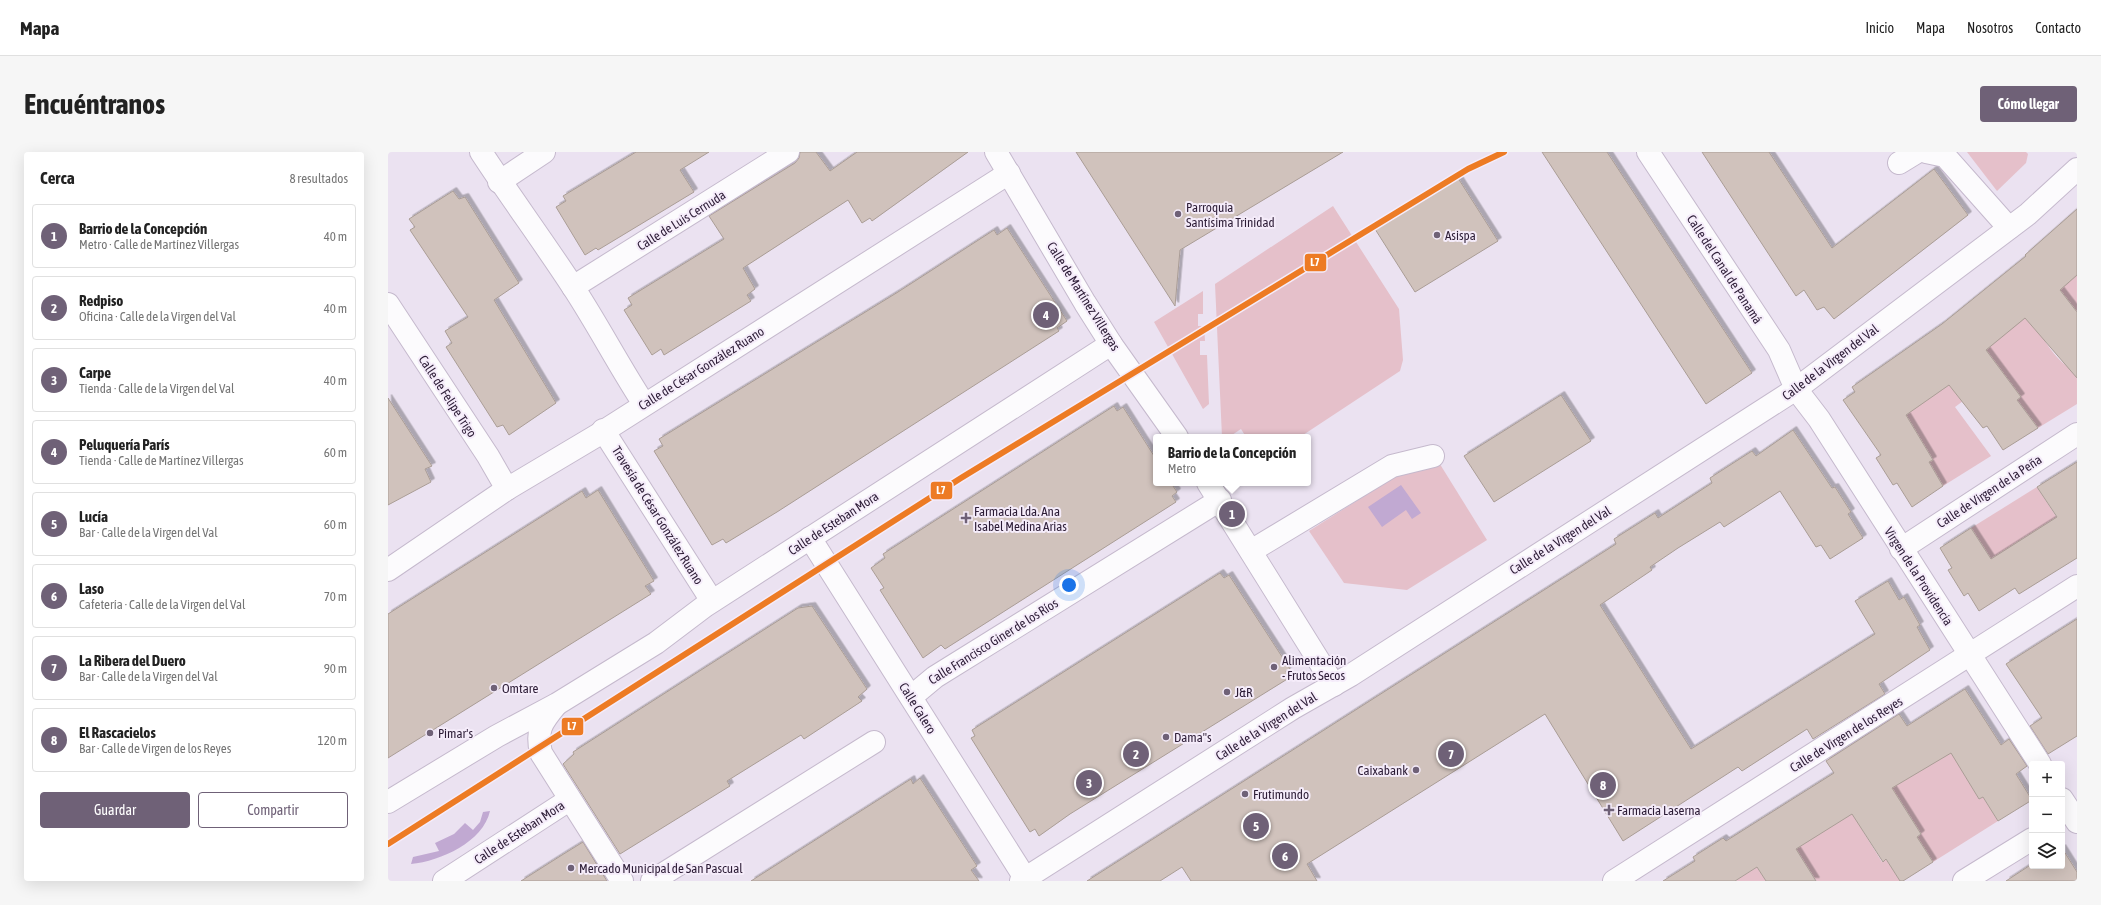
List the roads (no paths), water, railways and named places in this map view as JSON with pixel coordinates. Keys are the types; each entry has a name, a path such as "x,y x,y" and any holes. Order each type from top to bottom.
{"street":[{"path":"481,152 499,182 573,287 644,404"},
{"path":"499,182 544,152"},
{"name":"Calle de Luis Cernuda","path":"573,287 788,152"},
{"name":"Calle de Martínez Villergas","path":"996,152 1111,344 1175,434"},
{"name":"Calle del Canal de Panamá","path":"1648,152 1779,350 1796,389"},
{"path":"1926,152 1945,156 2009,228"},
{"name":"Calle de la Virgen del Val","path":"1023,880 1293,708 1334,684 1796,389 2028,214 2077,169"},
{"name":"Calle de César González Ruano","path":"390,564 1008,173"},
{"name":"Calle de Felipe Trigo","path":"388,304 488,456 507,489"},
{"name":"Calle de Esteban Mora","path":"388,802 497,736 557,704 656,643 712,601 1111,344"},
{"name":"Virgen de la Providencia","path":"1796,389 1819,419 2038,761"},
{"name":"Travesía de César González Ruano","path":"603,430 712,601"},
{"name":"Calle de Virgen de la Peña","path":"1901,549 2077,434"},
{"path":"1251,551 1392,466 1433,456"},
{"path":"1219,499 1334,684"},
{"name":"Calle Francisco Giner de los Ríos","path":"911,697 935,677 1219,499"},
{"name":"Calle Calero","path":"810,538 911,697 1023,880"},
{"name":"Calle de Virgen de los Reyes","path":"1614,881 2077,586"},
{"name":"Calle de Esteban Mora","path":"541,753 538,733 543,720 557,704"},
{"name":"Calle de Esteban Mora","path":"444,881 569,800 541,753 528,740 516,736 497,736"},
{"path":"652,881 874,742"},
{"path":"569,800 622,881"},
{"path":"1964,881 2029,841"}],"place":[{"name":"Parroquia Santísima Trinidad","path":"1178,214"},
{"name":"Asispa","path":"1437,235"},
{"name":"Peluquería París","path":"1046,315"},
{"name":"Barrio de la Concepción","path":"1232,514"},
{"name":"Farmacia Lda. Ana Isabel Medina Arias","path":"966,518"},
{"name":"Alimentación - Frutos Secos","path":"1274,667"},
{"name":"Omtare","path":"494,688"},
{"name":"J&R","path":"1227,692"},
{"name":"Pimar's","path":"430,733"},
{"name":"Dama\"s","path":"1166,737"},
{"name":"Redpiso","path":"1136,754"},
{"name":"La Ribera del Duero","path":"1451,754"},
{"name":"Caixabank","path":"1416,770"},
{"name":"Carpe","path":"1089,783"},
{"name":"El Rascacielos","path":"1603,785"},
{"name":"Frutimundo","path":"1245,794"},
{"name":"Farmacia Laserna","path":"1609,810"},
{"name":"Lucía","path":"1256,826"},
{"name":"Laso","path":"1285,856"},
{"name":"Mercado Municipal de San Pascual","path":"571,868"}]}
